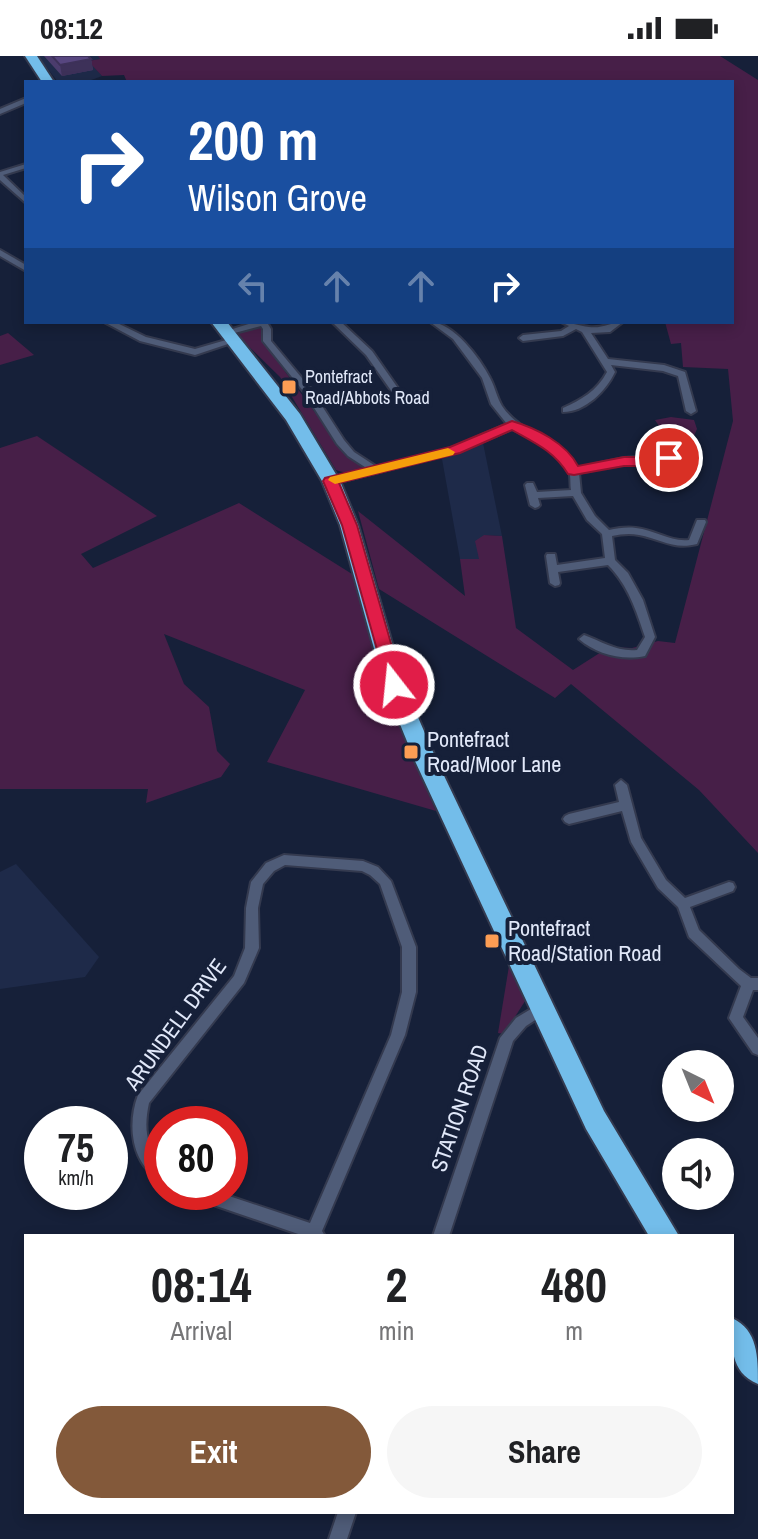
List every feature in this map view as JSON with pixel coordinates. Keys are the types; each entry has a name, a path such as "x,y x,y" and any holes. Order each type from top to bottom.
{"highway":[{"path":"31,56 47,80"},
{"path":"226,332 294,418 331,481 349,525 401,705 595,1120 664,1234"},
{"path":"734,1336 758,1369"}],"street":[{"path":"0,112 24,101"},
{"path":"24,167 0,175 24,199"},
{"path":"0,252 24,268"},
{"path":"112,324 143,339 195,352 226,332 256,324"},
{"path":"265,324 267,341 308,391 340,442 351,454 376,470"},
{"path":"338,324 369,353 400,397 419,394"},
{"path":"437,324 456,337 486,378 496,404 512,425 566,457 574,471 576,493 591,518 607,533 639,531 662,541 688,545 693,542 701,522"},
{"path":"523,338 563,333 570,324 585,330 607,330 616,324"},
{"path":"566,410 592,398 606,384 611,372 608,362 585,330"},
{"path":"608,362 664,368 682,374 691,411"},
{"path":"331,481 455,450 512,425"},
{"path":"574,471 624,461 678,459 685,440"},
{"path":"533,495 576,493"},
{"path":"584,639 611,652 631,656 641,653 650,637 624,575 610,561 607,533"},
{"path":"551,556 555,583"},
{"path":"553,569 610,561"},
{"path":"641,653 654,663"},
{"path":"621,785 635,839 662,884 683,904 694,933 753,984 736,1018 758,1049"},
{"path":"569,819 624,806"},
{"name":"ARUNDELL DRIVE","path":"144,1151 139,1143 137,1124 143,1100 239,979 252,948 252,908 257,882 270,867 284,860 363,866 385,881 409,947 409,992 398,1035 315,1234 247,1210"},
{"path":"683,904 729,887"},
{"name":"STATION ROAD","path":"442,1234 507,1038 521,1022 541,1009"},
{"path":"338,1539 346,1514"}],"shaded area":[{"path":"38,56 98,56 101,59 89,61 102,76 91,80 56,80"},
{"path":"98,56 720,56 758,80 758,853 699,790 571,684 555,698 379,589 358,511 465,596 460,559 479,559 475,541 484,535 502,536 516,628 573,670 609,647 632,648 658,641 675,643 733,421 728,369 683,367 681,343 671,344 666,324 734,324 734,80 126,80 124,75 102,76 88,61 100,59"},
{"path":"259,326 263,328 265,344 335,440 365,467 351,472 336,470 280,377 238,336 240,332"},
{"path":"8,333 34,355 0,365 0,336"},
{"path":"671,417 694,420 697,429 693,438 665,435 655,420"},
{"path":"37,436 157,516 81,554 93,568 239,503 352,574 400,728 436,811 267,762 305,690 164,634 184,684 209,707 217,751 230,764 221,777 146,803 148,789 0,789 0,448"},
{"path":"483,443 502,536 484,535 479,559 460,559 442,459"},
{"path":"16,864 99,957 85,977 0,989 0,872"},
{"path":"509,966 527,998 504,1034 498,1033"}],"building":[{"path":"52,56 88,56 91,59 60,65"}],"slow traffic":[{"path":"335,480 448,452"}],"place":[{"name":"Pontefract Road/Abbots Road","path":"289,387"},
{"name":"Pontefract Road/Moor Lane","path":"411,752"},
{"name":"Pontefract Road/Station Road","path":"492,941"}],"route":[{"path":"394,685 349,525 331,481 455,450 512,425 552,446 566,457 574,471 624,461 654,462 669,458"}]}
